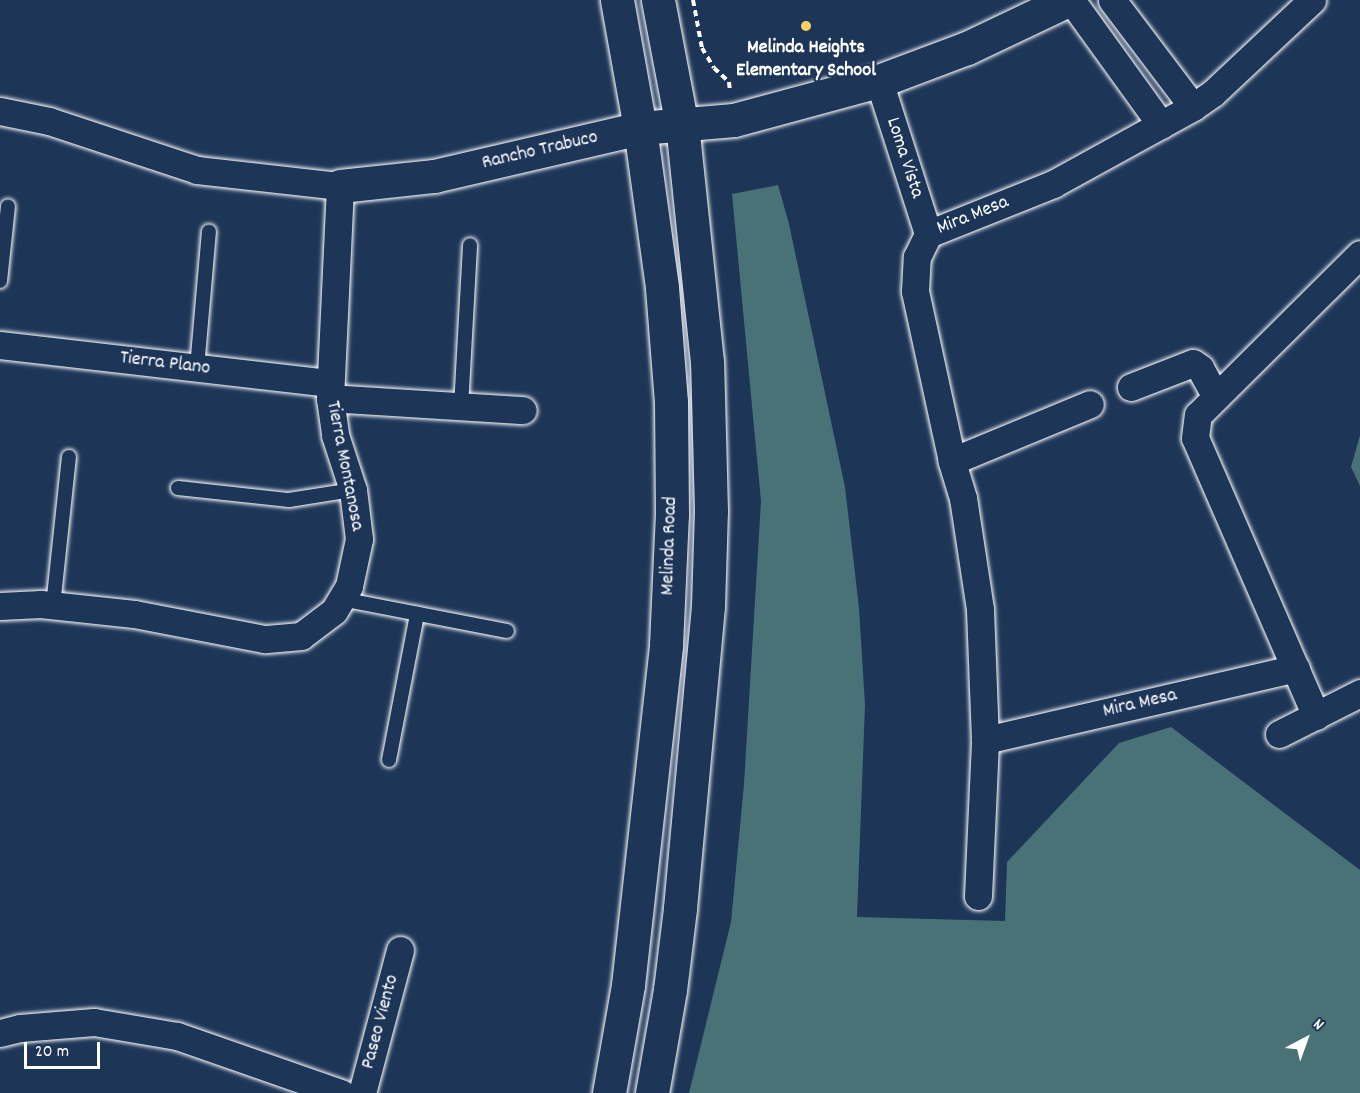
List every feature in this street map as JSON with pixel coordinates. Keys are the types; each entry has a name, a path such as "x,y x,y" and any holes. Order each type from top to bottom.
{"main road":[{"name":"Melinda Road","path":"609,1093 628,985 666,645 672,515 668,344 640,128 617,0"},
{"name":"Melinda Road","path":"652,1093 670,990 680,908 708,606 711,511 707,362 682,126 658,0"},
{"name":"Rancho Trabuco","path":"340,186 434,176 640,128 734,120 879,81 967,48 1070,0"}],"street":[{"path":"1070,0 1161,125"},
{"path":"1112,0 1193,107"},
{"name":"Mira Mesa","path":"978,896 985,740 980,609 963,498 951,461 915,291 917,257 928,234 1053,184 1193,107 1214,93 1312,0"},
{"name":"Loma Vista","path":"879,81 928,234"},
{"name":"Rancho Trabuco","path":"0,111 49,121 197,170 340,186"},
{"name":"Tierra Montanosa","path":"0,606 53,606 134,614 264,639 301,636 334,611 349,586 359,539 353,490 335,435 330,391 340,186"},
{"path":"1316,716 1195,438 1198,415 1360,254"},
{"name":"Tierra Plano","path":"0,345 197,368 330,391 461,407 523,410"},
{"path":"1131,387 1193,363 1200,368 1216,397"},
{"path":"951,461 1090,404"},
{"name":"Mira Mesa","path":"985,740 1296,668"},
{"path":"1279,734 1360,693"},
{"name":"Paseo Viento","path":"362,1093 400,950"},
{"path":"0,1033 20,1028 94,1022 177,1036 341,1093"}],"lane":[{"path":"0,281 8,206"},
{"path":"197,368 209,232"},
{"path":"461,407 470,245"},
{"path":"53,606 69,458"},
{"path":"178,488 289,500 353,490"},
{"path":"341,599 507,631"},
{"path":"389,760 417,614"}],"path":[{"path":"693,0 702,48 714,68 729,82 734,120"}],"green space":[{"path":"778,185 789,224 845,487 859,608 865,705 857,917 1005,921 1007,862 1119,743 1171,727 1360,870 1360,1093 689,1093 731,922 744,784 761,501 732,194"},
{"path":"1360,435 1360,486 1351,467"}],"place":[{"name":"Melinda Heights Elementary School","path":"806,26"}]}
